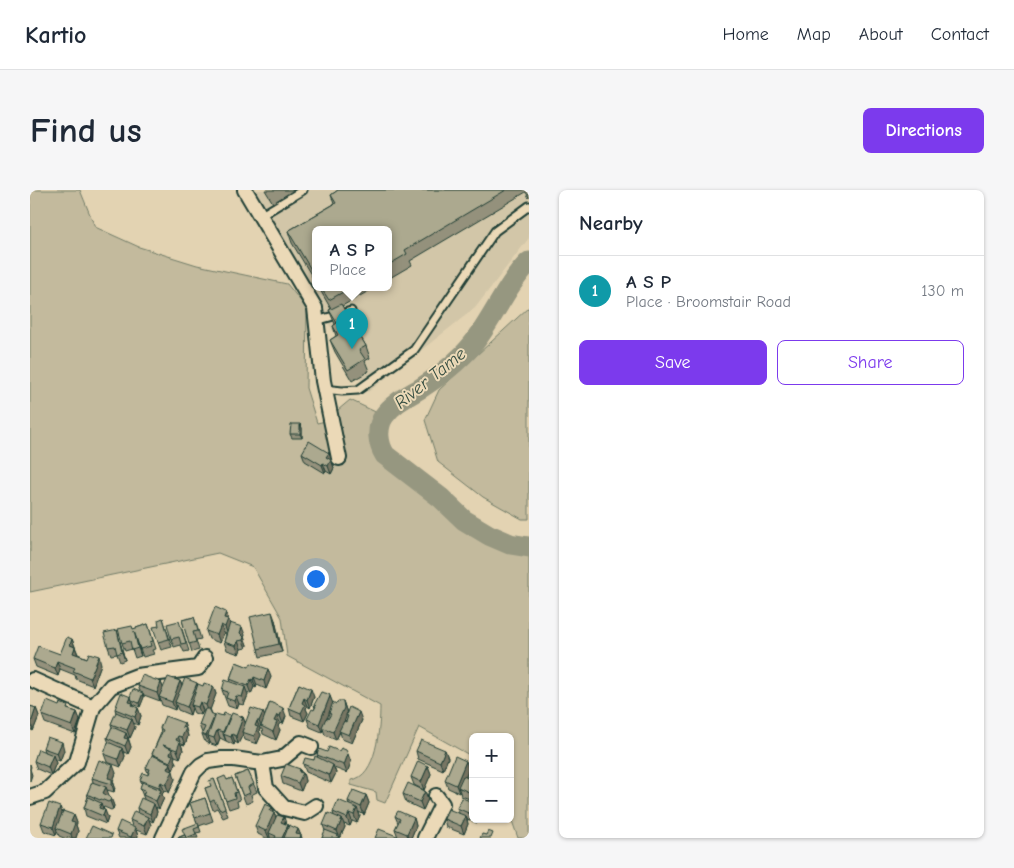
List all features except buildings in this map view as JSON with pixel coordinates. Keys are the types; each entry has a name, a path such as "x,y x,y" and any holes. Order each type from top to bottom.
{"street":[{"path":"245,190 315,308 324,389 339,458"},
{"path":"30,797 45,792 77,762 93,708 111,686 137,676 198,668 205,658"},
{"path":"33,680 93,708"},
{"path":"163,838 194,772 201,765 208,761 222,759 262,763 282,759 303,742"},
{"path":"262,763 266,788 284,808 310,814"},
{"path":"425,838 442,804 436,796"}],"lane":[{"path":"260,216 303,190"},
{"path":"324,389 358,390 414,350 496,231 529,206"},
{"path":"316,321 351,311"}],"shaded area":[{"path":"30,190 80,190 95,227 139,247 197,265 287,284 307,309 306,388 317,423 334,419 338,410 350,400 384,416 379,441 385,455 441,498 464,520 489,535 510,544 529,547 529,838 518,838 513,823 514,733 469,733 469,755 419,727 385,803 377,800 376,792 351,785 351,780 360,777 372,761 378,738 380,706 287,656 282,618 253,567 218,553 30,592"},
{"path":"252,190 529,190 529,238 475,308 368,392"},
{"path":"529,307 529,519 522,519 483,497 438,462 425,420 439,390"}],"waterway":[{"name":"River Tame","path":"529,262 511,284 481,334 472,345 443,373 392,407 381,421 379,431 381,446 385,455 441,498 464,520 489,535 510,544 529,547"}],"place":[{"name":"A S P","path":"352,349"}]}
